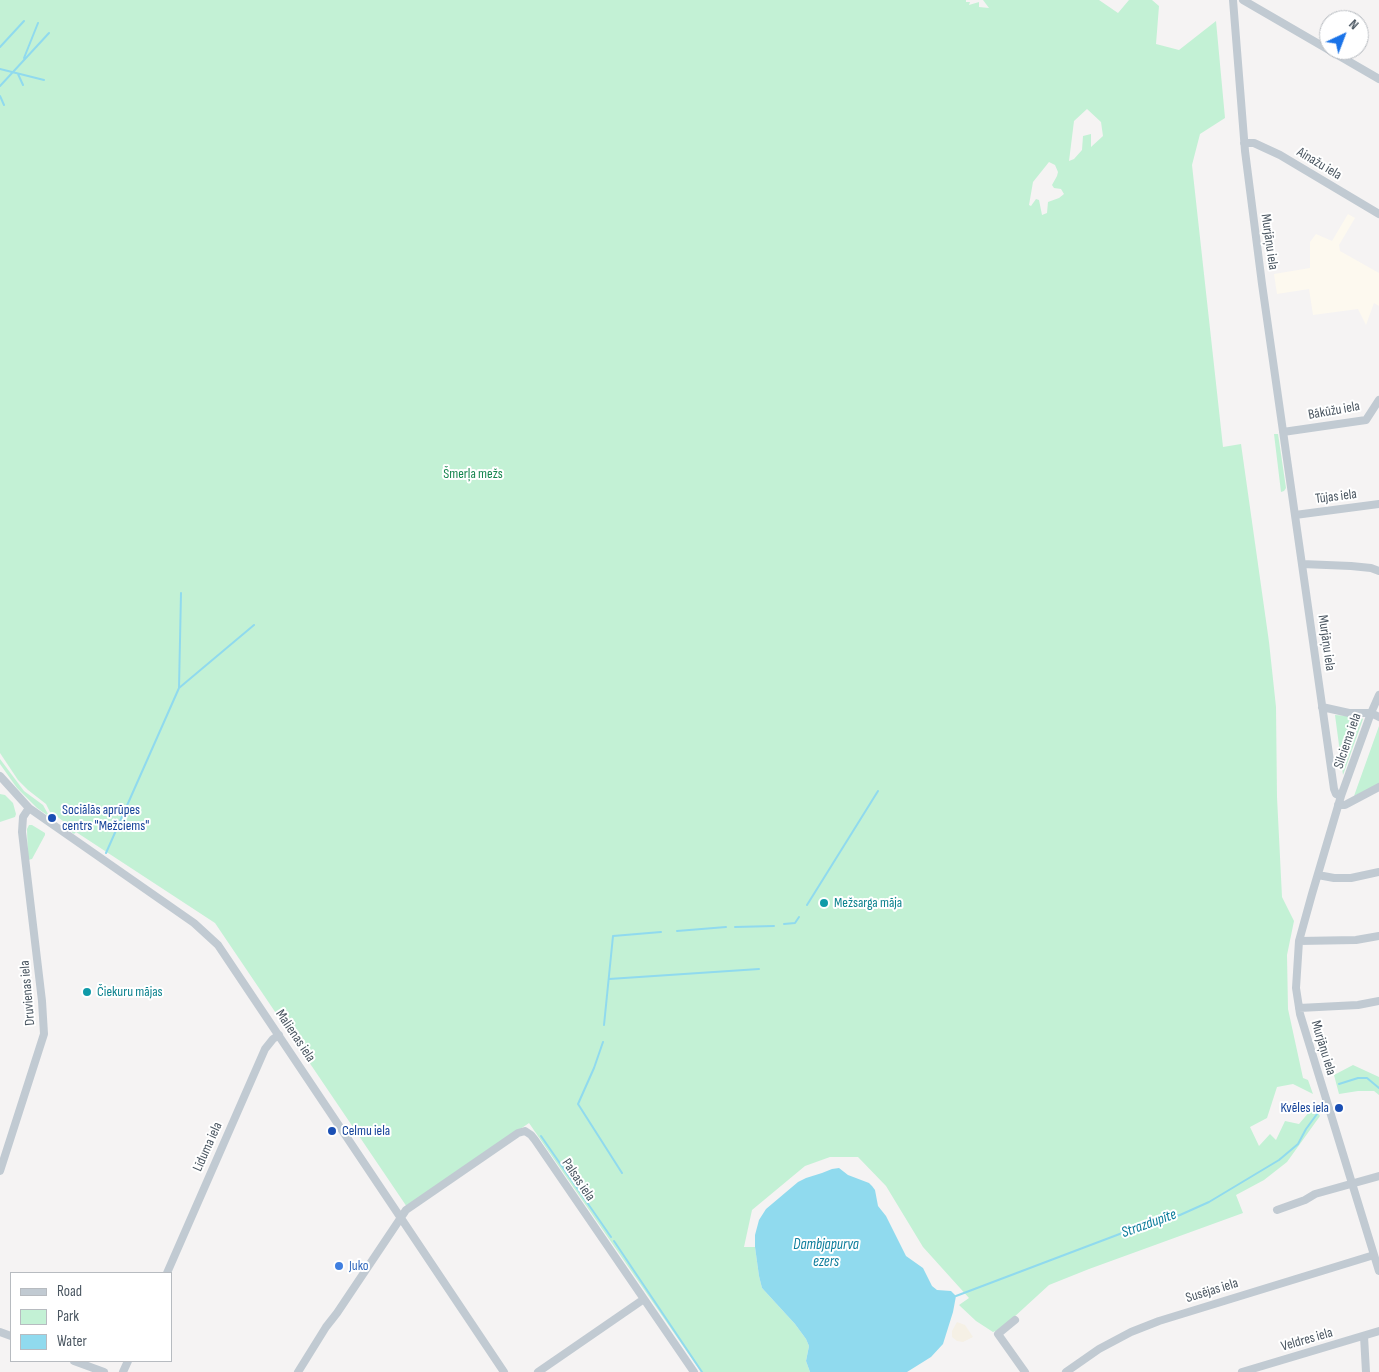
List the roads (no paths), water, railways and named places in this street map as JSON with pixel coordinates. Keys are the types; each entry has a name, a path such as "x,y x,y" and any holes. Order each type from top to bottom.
{"street":[{"name":"Murjāņu iela","path":"1233,0 1244,143 1283,432 1334,789 1336,794 1341,796 1299,942 1296,988 1299,1008 1379,1271"},
{"path":"1243,0 1379,79"},
{"name":"Ainažu iela","path":"1244,143 1254,143 1280,155 1379,214"},
{"name":"Bākūžu iela","path":"1283,432 1366,420 1378,402"},
{"name":"Tūjas iela","path":"1295,515 1379,504"},
{"path":"1302,564 1351,566 1379,571"},
{"name":"Silciema iela","path":"1341,796 1379,695"},
{"path":"1322,707 1349,713 1371,713 1379,717"},
{"name":"Malienas iela","path":"0,776 29,808 203,930 218,945 231,961 504,1372"},
{"path":"1338,806 1345,805 1379,787"},
{"name":"Druvienas iela","path":"0,1171 44,1034 42,1001 22,832 23,817 29,808"},
{"path":"1318,875 1334,878 1351,878 1379,872"},
{"path":"1299,942 1356,940 1379,936"},
{"path":"1299,1008 1379,1002"},
{"name":"Līduma iela","path":"166,1272 265,1049 279,1035"},
{"name":"Palsas iela","path":"400,1217 406,1210 518,1133 525,1132 531,1135 694,1372"},
{"path":"1276,1210 1305,1200 1315,1194 1379,1176"},
{"path":"298,1372 400,1217"},
{"name":"Susējas iela","path":"1066,1372 1099,1349 1146,1326 1374,1255"},
{"path":"538,1372 644,1299"},
{"path":"1015,1320 998,1334 1025,1372"},
{"name":"Veldres iela","path":"1242,1372 1379,1332"},
{"path":"1364,1336 1366,1372"},
{"path":"77,1362 104,1372"}],"water":[{"name":"Dambjapurva ezers","path":"839,1168 848,1175 872,1186 875,1190 878,1206 886,1216 906,1256 923,1268 932,1286 937,1290 951,1291 956,1296 943,1344 931,1357 907,1372 810,1372 806,1361 809,1346 806,1339 762,1288 755,1247 755,1235 759,1220 766,1209 798,1182"}],"waterway":[{"path":"0,47 24,21"},
{"path":"24,58 38,23"},
{"path":"0,86 49,33"},
{"path":"0,69 44,80"},
{"path":"18,74 23,85"},
{"path":"0,96 4,105"},
{"path":"179,688 181,593"},
{"path":"106,853 179,688 254,625"},
{"path":"807,905 878,791"},
{"path":"784,924 795,923 799,917"},
{"path":"735,927 774,926"},
{"path":"677,931 726,927"},
{"path":"604,1025 613,936 661,932"},
{"path":"609,979 759,969"},
{"path":"603,1042 578,1104 622,1173"},
{"name":"Strazdupīte","path":"1339,1084 1358,1078 1367,1078 1379,1088"},
{"name":"Strazdupīte","path":"956,1296 1146,1224 1180,1215 1209,1202 1279,1160 1298,1144 1317,1114"},
{"path":"541,1136 611,1237"},
{"path":"614,1241 702,1372"}],"place":[{"name":"Sociālās aprūpes centrs \"Mežciems\"","path":"52,818"},
{"name":"Mežsarga māja","path":"824,903"},
{"name":"Čiekuru mājas","path":"87,992"},
{"name":"Kvēles iela","path":"1339,1108"},
{"name":"Celmu iela","path":"332,1131"},
{"name":"Juko","path":"339,1266"}],"park label":[{"name":"Šmerļa mežs","path":"473,474"}]}
